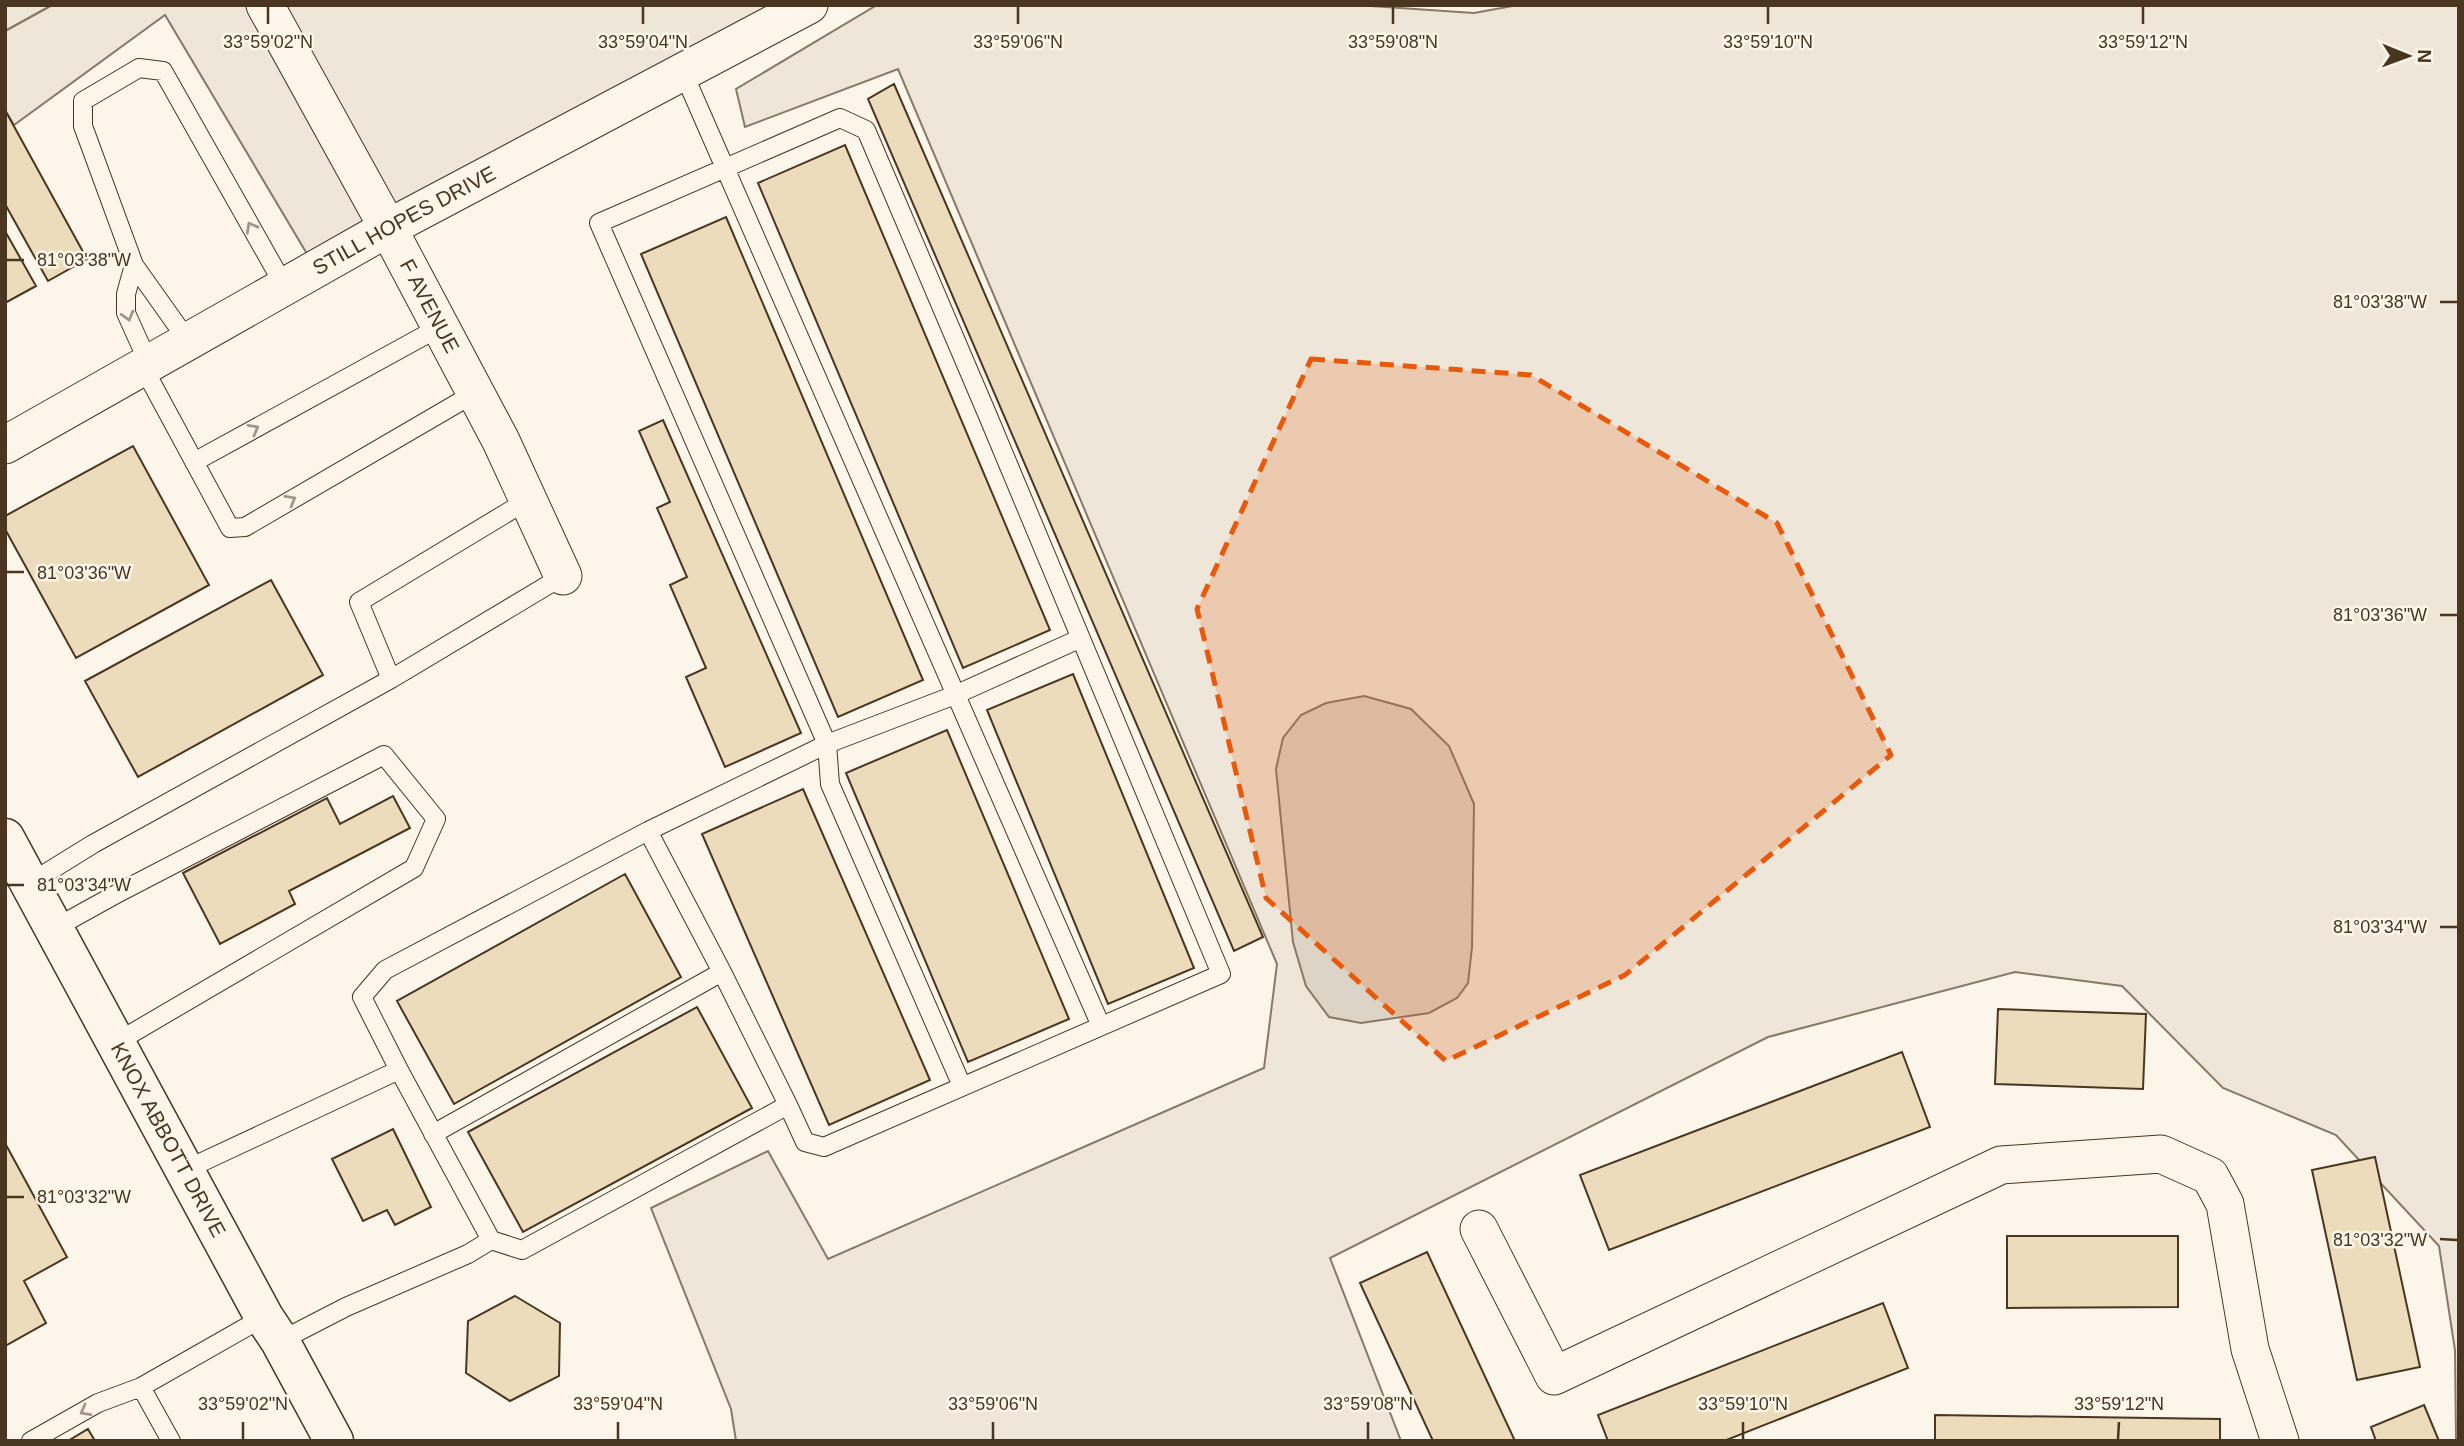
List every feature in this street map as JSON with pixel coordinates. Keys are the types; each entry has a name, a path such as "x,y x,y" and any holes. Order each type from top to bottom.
{"main road":[{"name":"KNOX ABBOTT DRIVE","path":"5,838 334,1441"}],"street":[{"name":"F AVENUE","path":"265,5 501,441 563,576"},
{"name":"STILL HOPES DRIVE","path":"5,445 388,228 809,5"},
{"path":"1479,1229 1555,1376 2001,1165 2161,1154 2210,1176 2225,1204 2250,1349 2280,1441"}],"lane":[{"path":"188,341 134,265 83,126 83,101 139,68 163,71 285,287"},
{"path":"683,72 1101,1026"},
{"path":"648,831 722,972 805,1142 824,1147 1221,974 866,130 840,118 599,222 827,744 830,785 962,1086"},
{"path":"134,265 126,293 126,313 146,365 230,528 245,527 475,393"},
{"path":"194,462 440,327"},
{"path":"391,680 359,603 528,500"},
{"path":"30,883 93,844 391,680 563,576"},
{"path":"788,1105 522,1250 491,1240 362,997 385,970 648,831 827,744 955,695 1079,639"},
{"path":"55,928 384,755 436,819 414,868 117,1042"},
{"path":"433,1134 722,972"},
{"path":"186,1170 399,1070"},
{"path":"31,1441 98,1403 141,1387 272,1329 346,1307 468,1255 491,1240"},
{"path":"141,1387 171,1441"}],"highlighted area":[{"path":"1311,359 1531,375 1777,523 1891,755 1625,975 1446,1061 1266,898 1197,609"}],"shaded area":[{"path":"5,5 52,5 5,31"},
{"path":"52,5 809,5 316,269 165,15 14,125 5,110 5,31"},
{"path":"877,5 1371,6 1474,13 1518,5 2459,5 2459,1441 2456,1441 2455,1350 2439,1246 2336,1135 2223,1088 2122,986 2015,972 1768,1037 1330,1258 1401,1441 736,1441 731,1409 651,1208 768,1151 828,1259 1264,1068 1277,964 898,69 745,127 736,89"},
{"path":"1364,696 1411,709 1449,746 1474,804 1472,947 1468,983 1457,998 1429,1013 1361,1023 1329,1017 1306,986 1293,942 1276,769 1283,738 1301,715 1326,703"}],"building":[{"path":"894,84 1263,937 1234,951 868,99"},
{"path":"5,110 87,259 48,281 5,204"},
{"path":"845,145 1050,630 963,668 758,183"},
{"path":"726,217 923,680 838,717 641,254"},
{"path":"5,231 36,286 5,303"},
{"path":"663,420 801,733 725,767 686,677 706,668 670,585 687,577 657,508 670,502 639,431"},
{"path":"133,446 209,585 76,658 5,529 5,516"},
{"path":"271,580 323,675 138,777 85,681"},
{"path":"1073,674 1194,968 1108,1004 987,710"},
{"path":"947,730 1069,1019 968,1062 846,773"},
{"path":"803,789 930,1080 829,1125 702,834"},
{"path":"393,796 410,828 289,891 295,904 220,944 183,873 327,798 340,824"},
{"path":"625,874 681,977 454,1104 397,1001"},
{"path":"697,1007 752,1108 523,1232 468,1132"},
{"path":"1998,1009 2146,1014 2143,1089 1995,1084"},
{"path":"1902,1052 1930,1127 1609,1250 1580,1175"},
{"path":"393,1129 431,1207 395,1225 387,1210 363,1221 332,1159"},
{"path":"5,1143 67,1257 24,1281 46,1323 5,1346"},
{"path":"2375,1157 2420,1367 2357,1380 2312,1170"},
{"path":"2007,1236 2178,1236 2178,1307 2007,1308"},
{"path":"1427,1252 1515,1441 1433,1441 1360,1283"},
{"path":"515,1296 560,1323 559,1376 510,1401 466,1373 468,1321"},
{"path":"1883,1303 1908,1368 1724,1441 1608,1441 1598,1415"},
{"path":"2424,1405 2439,1441 2376,1441 2371,1427"},
{"path":"1935,1415 2220,1419 2220,1441 1935,1441"},
{"path":"88,1429 95,1441 68,1441"}]}
